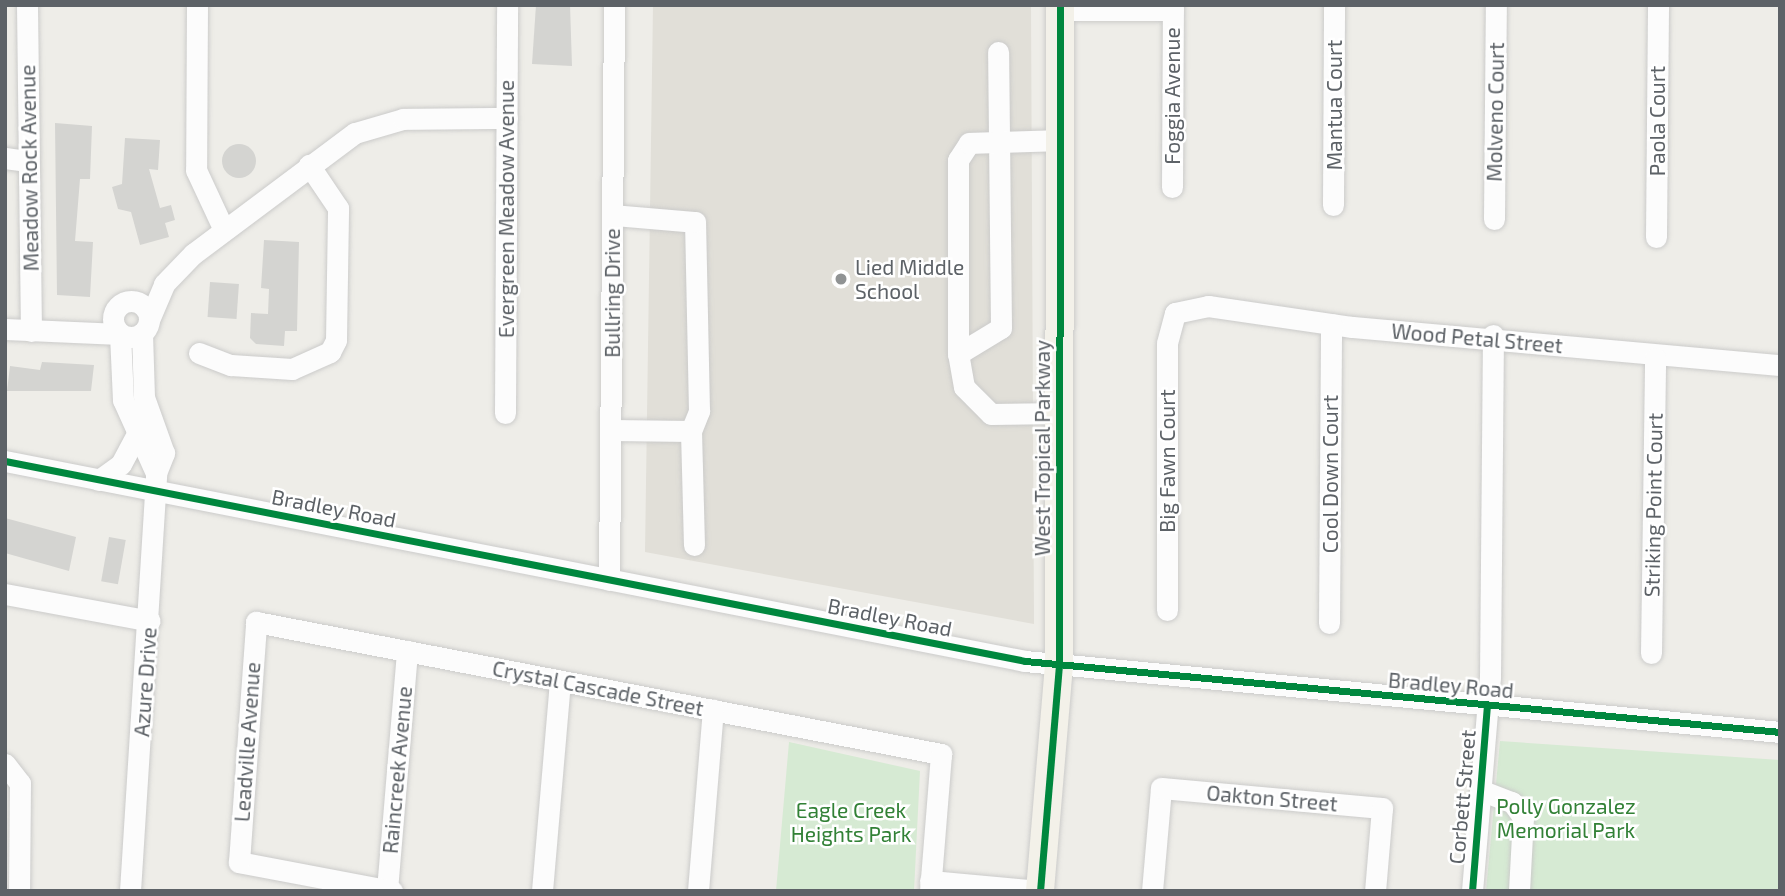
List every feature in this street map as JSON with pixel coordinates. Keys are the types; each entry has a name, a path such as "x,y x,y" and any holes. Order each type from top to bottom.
{"main road":[{"name":"West Tropical Parkway","path":"1040,891 1059,666 1060,8"}],"street":[{"name":"Meadow Rock Avenue","path":"27,5 16,159 32,331"},
{"path":"197,5 196,170 224,230"},
{"name":"Evergreen Meadow Avenue","path":"505,413 507,5"},
{"name":"Bullring Drive","path":"609,580 614,5"},
{"name":"Mantua Court","path":"1333,205 1334,5"},
{"name":"Molveno Court","path":"1494,219 1496,5"},
{"name":"Paola Court","path":"1656,237 1658,5"},
{"path":"1060,8 1173,8"},
{"name":"Foggia Avenue","path":"1172,187 1173,8"},
{"path":"958,354 1001,328 998,52"},
{"path":"121,317 164,284 224,230 355,133 403,119 507,118"},
{"path":"1060,140 969,142 958,160 958,354 964,387 981,408 1008,416 1060,413"},
{"path":"199,353 231,365 292,369 330,352 336,340 338,208 309,165"},
{"path":"613,215 695,222 699,411 691,431 694,545"},
{"path":"146,327 164,284"},
{"path":"5,329 32,331 85,328 121,317 143,306 146,327"},
{"name":"Wood Petal Street","path":"1175,313 1208,306 1331,324 1493,335 1655,358 1780,365"},
{"name":"Big Fawn Court","path":"1167,610 1167,343 1175,313"},
{"path":"121,317 146,327"},
{"name":"Azure Drive","path":"121,317 134,398 136,436 157,482"},
{"name":"Cool Down Court","path":"1329,623 1331,324"},
{"name":"Azure Drive","path":"130,891 150,621 157,482 164,453 134,398 146,327"},
{"name":"Corbett Street","path":"1472,891 1487,705 1493,335"},
{"name":"Striking Point Court","path":"1651,653 1655,358"},
{"path":"611,430 691,431"},
{"path":"99,480 121,464 136,436"},
{"name":"Bradley Road","path":"5,461 99,480 157,482 609,580 1059,666 1780,732"},
{"path":"5,593 150,621"},
{"name":"Crystal Cascade Street","path":"256,622 941,754 930,886"},
{"name":"Leadville Avenue","path":"256,622 239,862 389,890"},
{"name":"Raincreek Avenue","path":"389,890 407,651"},
{"path":"542,891 560,681"},
{"path":"698,891 713,710"},
{"path":"9,767 20,783 19,891"},
{"name":"Oakton Street","path":"1152,891 1161,788 1382,808 1375,891"},
{"path":"1480,790 1512,802 1524,817 1519,891"},
{"path":"930,886 1040,891"}],"shaded area":[{"name":"Lied Middle School","path":"653,5 1031,5 1034,624 645,552"}],"green space":[{"name":"Polly Gonzalez Memorial Park","path":"1500,741 1780,760 1780,891 1486,891"},
{"name":"Eagle Creek Heights Park","path":"789,742 920,771 914,891 776,891"}],"building":[{"path":"536,5 570,5 572,66 532,64"},
{"path":"55,123 92,126 90,179 80,179 75,241 93,242 90,297 57,295"},
{"path":"125,138 160,140 158,170 149,169 160,208 171,205 175,220 165,223 169,237 140,245 131,212 118,209 112,187 122,184"},
{"path":"239,144 251,149 256,161 251,173 239,178 227,173 222,161 227,149"},
{"path":"264,240 299,242 297,331 285,331 284,346 256,344 250,338 251,313 268,314 269,289 261,288"},
{"path":"210,282 239,284 236,319 208,317"},
{"path":"42,362 94,365 91,391 7,391 10,366 40,370"},
{"path":"5,518 76,537 69,571 5,553"},
{"path":"109,537 126,540 118,584 101,581"}],"cycle path":[{"path":"1040,891 1059,666 1060,5"},
{"path":"5,461 1025,661 1780,732"},
{"path":"1472,891 1487,705"}],"place":[{"name":"Lied Middle School","path":"841,279"}]}
